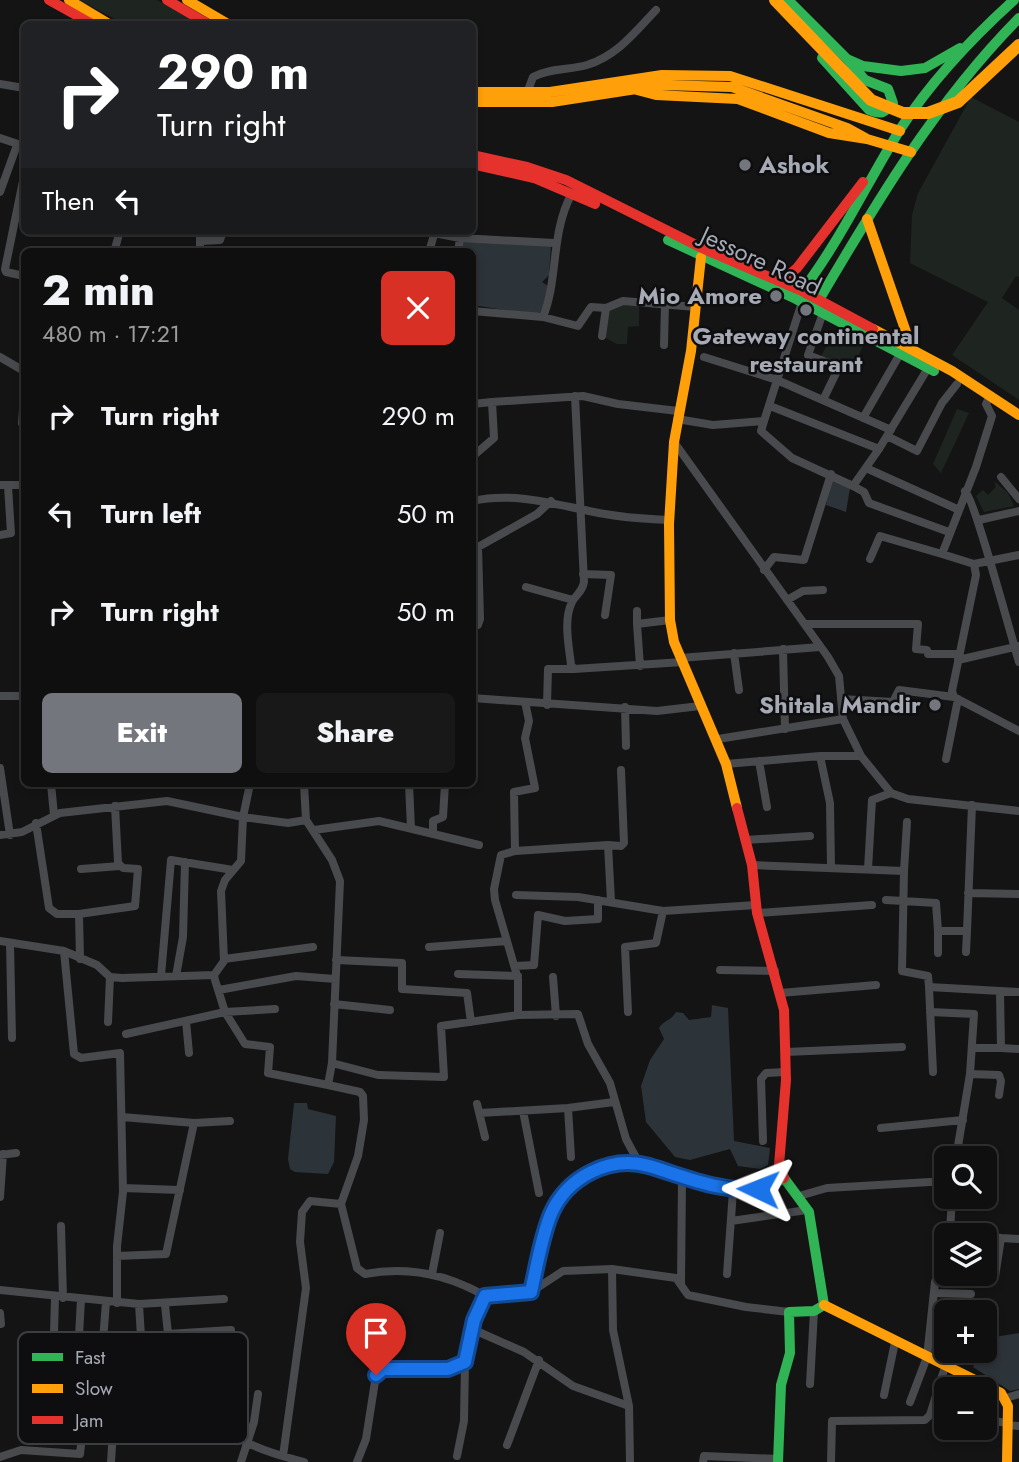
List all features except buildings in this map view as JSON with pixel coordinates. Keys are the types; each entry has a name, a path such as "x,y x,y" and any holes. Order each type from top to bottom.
{"street":[{"path":"49,0 87,21"},
{"path":"69,0 105,21"},
{"path":"167,0 203,21"},
{"path":"187,0 223,21"},
{"path":"767,0 859,98 879,114 886,112 892,103 888,89 865,80 788,0"},
{"path":"775,0 871,100 903,113 928,113 958,102 1019,45"},
{"path":"949,533 869,503 864,492 789,455 761,431 800,297 900,131 971,40 1014,0"},
{"path":"527,93 533,77 541,73 587,65 615,53 656,10"},
{"path":"823,400 839,367 808,355 819,307 867,219 960,79 1019,18"},
{"path":"847,59 871,68 913,70 937,63 971,40"},
{"path":"476,92 527,93 662,75 730,76 900,131"},
{"path":"0,84 21,88"},
{"path":"476,102 552,102 671,84 740,88 867,139 911,152"},
{"path":"844,115 859,98"},
{"path":"0,138 21,145 0,192"},
{"name":"Jessore Road","path":"476,156 539,170 566,180 769,276 800,297"},
{"name":"Jessore Road","path":"476,165 534,178 572,192 701,257 800,297 1019,415"},
{"path":"769,276 789,275 797,268 861,185 877,171"},
{"path":"21,191 5,269 6,272 21,275"},
{"path":"543,317 561,215 572,192"},
{"path":"863,418 902,350 907,335 867,219"},
{"path":"200,235 200,248"},
{"path":"200,241 220,240 222,235"},
{"path":"448,235 555,243"},
{"path":"459,248 460,238"},
{"path":"701,257 691,351 674,442 670,520 670,620 682,660 718,739 726,764 751,865 756,909 780,993 786,1072 779,1165 785,1180 807,1210 819,1308 810,1384"},
{"path":"476,311 543,317 578,326 591,307 606,308 623,301 696,307"},
{"path":"664,345 665,304"},
{"path":"602,336 606,308"},
{"name":"Jessore Road","path":"902,350 928,368 989,399 1019,425"},
{"path":"0,357 21,370"},
{"path":"704,357 777,380 823,400 863,418 917,451 942,402 957,384"},
{"path":"853,486 928,368"},
{"path":"574,669 567,630 573,600 582,591 583,574 575,396"},
{"path":"476,404 575,396 654,410 713,425 764,421"},
{"path":"942,554 992,416 989,399"},
{"path":"476,454 494,439 492,402"},
{"path":"770,406 879,449"},
{"path":"674,442 805,624 839,676 843,719 862,756 891,793 908,799 1019,811"},
{"path":"866,468 957,509"},
{"path":"764,570 774,557 804,560 831,474"},
{"path":"1001,477 1019,499"},
{"path":"0,536 11,533 4,486"},
{"path":"965,491 970,495 979,520 988,561 1017,647 1019,663"},
{"path":"476,500 522,497 581,509 670,520"},
{"path":"476,625 480,623 478,547 537,514 551,501"},
{"path":"979,520 1019,511"},
{"path":"870,559 880,536 974,565 1019,555"},
{"path":"946,759 956,698 959,657 976,575 974,565"},
{"path":"583,574 611,575 605,615"},
{"path":"526,587 573,600"},
{"path":"788,600 803,592 823,590"},
{"path":"637,611 640,666"},
{"path":"637,624 670,620"},
{"path":"805,624 918,624 916,649 927,650 928,654 959,657 1017,647"},
{"path":"547,705 548,669 640,666 734,653 820,647"},
{"path":"783,649 785,729"},
{"path":"734,653 738,690"},
{"path":"841,699 893,702 899,690 956,698 1019,732"},
{"path":"0,696 21,696"},
{"path":"476,698 547,705 657,710 701,706"},
{"path":"515,851 514,792 535,789 525,738 529,721 526,702"},
{"path":"625,708 626,746"},
{"path":"718,739 843,719"},
{"path":"726,764 820,756 862,756"},
{"path":"820,756 830,803 831,868"},
{"path":"759,761 768,807"},
{"path":"0,768 10,835"},
{"path":"518,1015 518,976 494,889 500,855 515,851 621,846 624,843 621,770"},
{"path":"51,787 54,815"},
{"path":"249,787 243,817 241,861 221,891 224,959 215,975 225,1013 245,1044 270,1047 268,1073 360,1092 364,1104 358,1156 341,1205 358,1268 365,1274 386,1269 432,1274 468,1286 485,1296 531,1292 563,1271 612,1269 676,1279 688,1295 746,1307 789,1312 819,1308 1001,1393 1006,1398 1011,1424 1007,1462"},
{"path":"304,787 306,820 314,830 340,881 332,1063 328,1085"},
{"path":"409,787 411,828"},
{"path":"433,833 433,821 443,817 445,787"},
{"path":"868,869 872,800 891,793"},
{"path":"0,835 10,835 54,815 175,801 243,817 288,823 306,820"},
{"path":"966,952 972,805"},
{"path":"115,806 120,866"},
{"path":"314,830 379,821 479,845"},
{"path":"907,822 902,971 928,976 933,1072"},
{"path":"36,823 49,908 57,914 79,914 135,906 138,869 120,866 81,869"},
{"path":"745,840 810,836"},
{"path":"608,845 611,901"},
{"path":"161,976 171,860 233,870"},
{"path":"176,976 183,937 185,862"},
{"path":"751,865 904,872"},
{"path":"968,892 1019,894"},
{"path":"516,895 611,901 663,911 872,905"},
{"path":"515,966 534,965 538,915 565,921 598,919 598,900"},
{"path":"886,900 936,904 938,953"},
{"path":"628,1012 625,947 656,943 663,911"},
{"path":"79,914 80,958"},
{"path":"938,931 967,931"},
{"path":"0,941 64,951 97,965 110,976 215,975"},
{"path":"429,947 507,941"},
{"path":"10,943 12,1038"},
{"path":"224,959 313,947"},
{"path":"64,951 74,1054 81,1058 120,1053 123,1188 117,1256 117,1303"},
{"path":"336,960 402,963 402,989 467,993 471,1021"},
{"path":"720,970 775,971"},
{"path":"458,974 518,976"},
{"path":"108,1022 110,976"},
{"path":"219,990 296,976 335,979"},
{"path":"553,977 556,1016"},
{"path":"780,993 876,985"},
{"path":"929,987 1019,992"},
{"path":"1000,992 1001,1048"},
{"path":"334,1004 390,1010"},
{"path":"126,1034 225,1013 275,1009"},
{"path":"930,1012 974,1014 970,1074 958,1146"},
{"path":"332,1063 379,1075 444,1077 441,1026 518,1015 578,1014 588,1044 610,1083 626,1139 640,1165"},
{"path":"186,1021 189,1053"},
{"path":"786,1052 902,1047"},
{"path":"972,1048 1019,1049"},
{"path":"763,1141 761,1079 766,1073 786,1072"},
{"path":"970,1074 999,1075 1002,1081 999,1095"},
{"path":"485,1137 478,1108 523,1111 614,1102"},
{"path":"568,1108 571,1157"},
{"path":"523,1111 539,1193"},
{"path":"122,1117 194,1123 230,1121"},
{"path":"881,1128 963,1120"},
{"path":"117,1256 166,1255 194,1123"},
{"path":"0,1197 2,1155 16,1153"},
{"path":"531,1292 547,1225 562,1197 587,1174 607,1164 640,1165 682,1179 733,1191 758,1189 785,1180"},
{"path":"681,1284 682,1179"},
{"path":"799,1196 827,1188 934,1182"},
{"path":"123,1188 180,1190"},
{"path":"727,1274 733,1191"},
{"path":"283,1456 306,1288 300,1242 302,1212 310,1201 341,1205"},
{"path":"731,1221 807,1210"},
{"path":"54,1332 59,1297 61,1226"},
{"path":"432,1274 440,1233"},
{"path":"997,1237 1019,1239"},
{"path":"997,1266 1002,1238"},
{"path":"612,1269 613,1331 629,1406 630,1462"},
{"path":"910,1402 927,1357 934,1293 938,1286"},
{"path":"0,1290 139,1304 165,1305 224,1299"},
{"path":"934,1293 971,1294"},
{"path":"457,1456 464,1421 465,1362 478,1305 485,1296"},
{"path":"79,1332 81,1299"},
{"path":"104,1332 106,1302"},
{"path":"139,1304 141,1332"},
{"path":"165,1305 168,1332"},
{"path":"703,1462 704,1456 778,1461 781,1385 790,1353 789,1312"},
{"path":"0,1313 1,1324"},
{"path":"472,1329 539,1360 573,1386 629,1406"},
{"path":"208,1332 231,1330"},
{"path":"884,1395 895,1342"},
{"path":"507,1445 539,1360"},
{"path":"357,1462 366,1438 376,1375 383,1369 448,1369 465,1362"},
{"path":"831,1462 832,1421 925,1420 930,1415 945,1367"},
{"path":"248,1439 254,1422 258,1394"},
{"path":"1006,1398 1019,1394"},
{"path":"248,1442 304,1462"},
{"path":"111,1462 112,1444"},
{"path":"241,1462 246,1444"},
{"path":"0,1457 21,1450 79,1458"}],"shaded area":[{"path":"79,0 157,0 193,21 118,21"},
{"path":"971,97 1019,122 1019,277 1016,276 1002,298 1019,310 1019,400 952,355 988,302 910,263 912,215 918,193"},
{"path":"461,240 551,246 549,275 542,282 548,286 542,311 534,315 476,305 476,248 460,248"},
{"path":"639,302 639,326 628,327 627,344 617,344 602,336 606,308"},
{"path":"846,334 864,344 851,372 820,358 832,335 844,337"},
{"path":"957,409 969,413 941,473 933,464"},
{"path":"831,478 850,488 846,512 826,505"},
{"path":"994,481 1008,493 1014,506 984,512 976,496 983,490 988,495 996,487"},
{"path":"712,1005 728,1008 734,1141 770,1148 768,1165 760,1169 738,1166 730,1149 690,1160 675,1157 646,1122 641,1086 650,1060 664,1039 659,1028 676,1012 683,1013 689,1020 711,1017"},
{"path":"294,1103 307,1103 308,1109 336,1116 334,1162 328,1174 295,1172 290,1169 288,1159"},
{"path":"1019,1333 1019,1389 1010,1391 997,1383 997,1377 988,1377 973,1367 975,1363 997,1363 997,1337"}],"traffic: fast":[{"path":"788,0 847,59 863,66 901,71 925,68 960,48"},
{"path":"798,296 826,256 913,110 953,60 1014,0"},
{"path":"816,305 884,192 934,119 960,84 1019,18"},
{"path":"822,58 869,110 880,113 888,109 893,103 888,89 865,80 847,59"},
{"path":"668,240 796,299 934,371"},
{"path":"778,1462 781,1385 790,1353 789,1312 814,1311 824,1305 809,1212 784,1178"}],"traffic: slow":[{"path":"69,0 104,21"},
{"path":"187,0 223,21"},
{"path":"775,0 871,100 903,113 928,113 958,102 1019,45"},
{"path":"476,92 550,92 662,75 730,76 900,131"},
{"path":"476,102 552,102 662,85 732,87 847,128 867,139"},
{"path":"637,90 656,95 738,99 829,133 867,139 911,152"},
{"path":"867,219 907,335 905,346"},
{"path":"701,257 691,351 674,442 669,524 670,620 674,642 726,764 737,808"},
{"path":"873,329 952,371 1019,415"},
{"path":"824,1305 1001,1393 1008,1406 1007,1462"}],"traffic: jam":[{"path":"49,0 87,21"},
{"path":"167,0 203,21"},
{"path":"476,156 527,167 566,180 704,249 802,291 873,329"},
{"path":"476,165 534,178 595,204"},
{"path":"772,277 789,275 797,268 863,182"},
{"path":"737,808 752,865 757,913 784,1010 786,1080 779,1165 784,1178"}],"place":[{"name":"Ashok","path":"745,165"},
{"name":"Mio Amore","path":"776,296"},
{"name":"Gateway continental restaurant","path":"806,310"},
{"name":"Shitala Mandir","path":"935,705"}],"route":[{"path":"376,1375 383,1369 448,1369 465,1362 478,1305 485,1296 531,1292 543,1237 553,1210 574,1184 607,1164 640,1165 733,1191 758,1189"}]}
